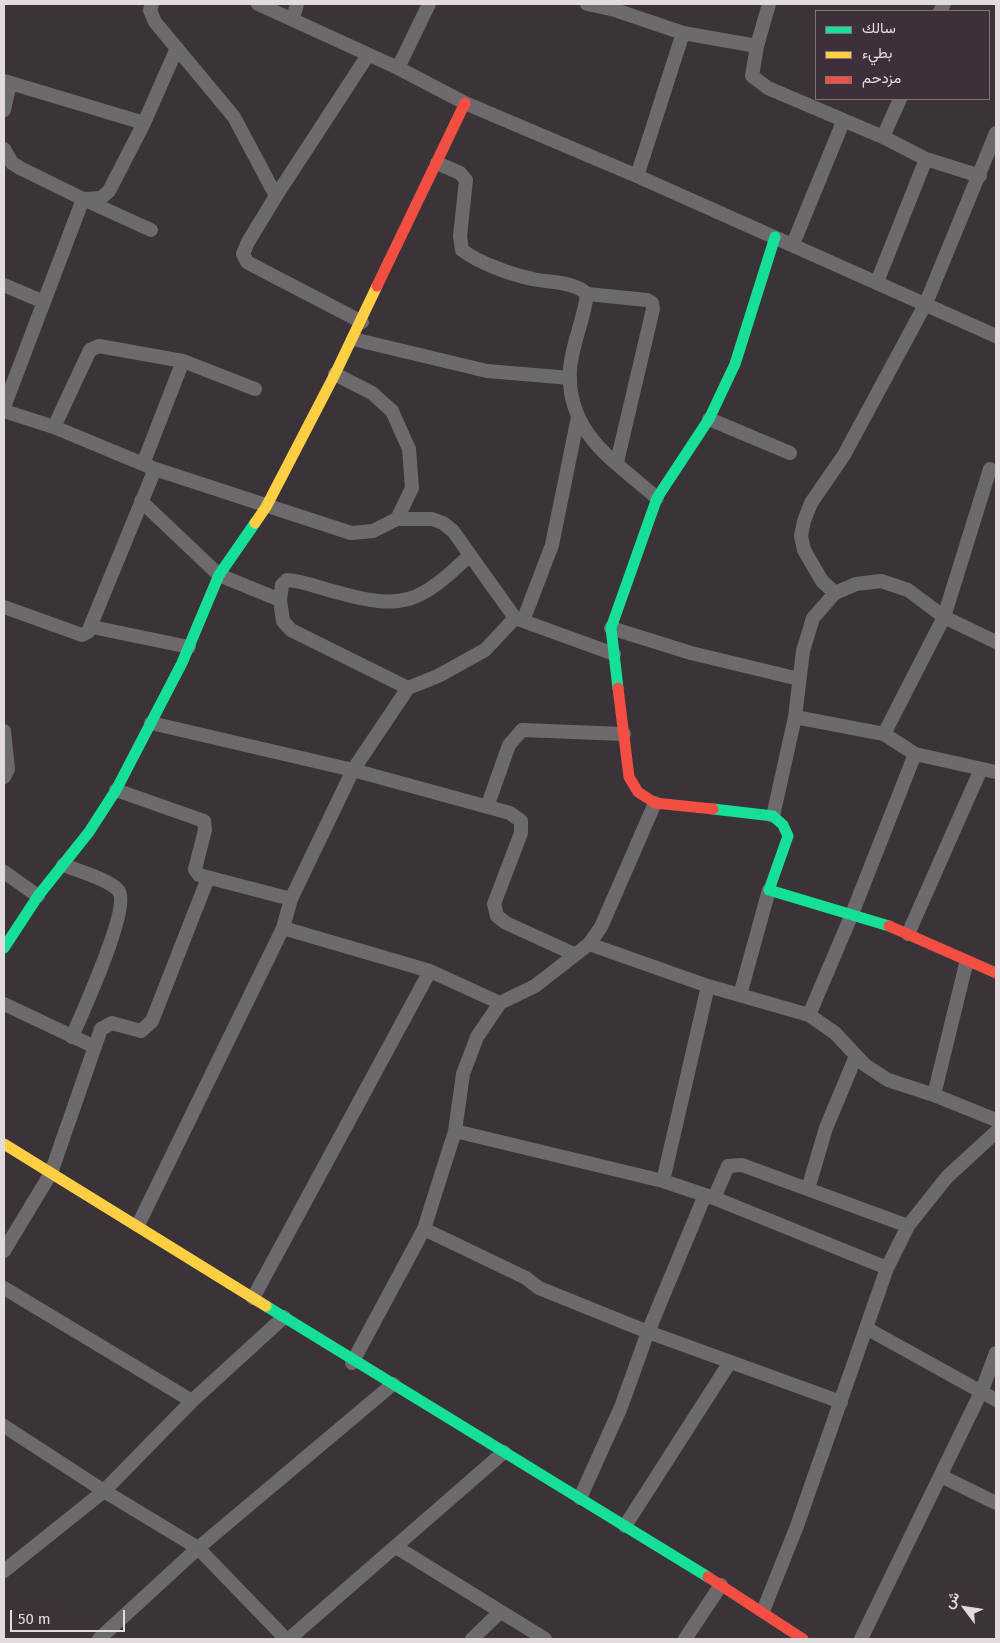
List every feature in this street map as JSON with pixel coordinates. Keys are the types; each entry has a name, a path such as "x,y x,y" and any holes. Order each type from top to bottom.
{"street":[{"path":"152,4 150,10 155,22 234,117 276,196"},
{"path":"258,4 293,18 398,68 465,104 793,244 996,336"},
{"path":"293,18 297,4"},
{"path":"398,68 429,4"},
{"path":"587,4 616,7 682,33 757,46"},
{"path":"769,4 757,46 752,76 768,88 843,122 883,137 926,159 980,176"},
{"path":"637,176 682,33"},
{"path":"83,199 101,198 109,191 144,123 177,48"},
{"path":"362,322 247,262 243,254 248,242 276,196 368,55"},
{"path":"4,110 7,82 144,123"},
{"path":"883,137 900,100"},
{"path":"4,948 38,896 89,832 116,790 189,647 219,575 266,506 353,340 465,104"},
{"path":"793,244 843,122"},
{"path":"836,593 822,581 804,550 801,536 804,521 811,503 844,455 926,303 980,176 996,133"},
{"path":"4,149 12,163 20,168 151,230"},
{"path":"877,282 926,159"},
{"path":"437,163 460,172 466,180 460,236 462,250 472,258 531,279 580,287 587,294 647,300 652,303 654,309 618,462"},
{"path":"4,407 83,199"},
{"path":"740,994 769,890 788,836 783,825 773,816 655,804 638,792 629,777 611,628 657,498 709,419 735,364 775,237"},
{"path":"4,285 44,302"},
{"path":"587,294 570,368 570,378 578,417 587,436 597,447 618,462 657,498"},
{"path":"353,340 487,371 570,378"},
{"path":"54,426 90,350 99,346 183,361 255,390"},
{"path":"4,607 82,635 92,627 141,501 149,467 183,361"},
{"path":"335,374 372,393 392,411 409,449 412,488 398,519"},
{"path":"4,411 54,426 149,467 351,532 374,531 398,519 432,519 443,523 453,531 469,556 519,620 614,654"},
{"path":"138,1225 283,928 291,899 353,770 408,688 438,676 485,650 519,620 552,545 578,417"},
{"path":"709,419 790,453"},
{"path":"884,734 944,617 990,469"},
{"path":"141,501 219,575 280,600"},
{"path":"408,688 291,630 283,622 280,600 282,585 287,580 386,602 414,599 436,587 469,556"},
{"path":"773,816 795,717 803,651 813,618 836,593 856,584 880,581 908,590 944,617 996,642"},
{"path":"92,627 189,647"},
{"path":"611,628 691,653 799,679"},
{"path":"795,717 884,734 915,754 996,772"},
{"path":"151,723 353,770 510,813 521,821 521,833 494,904 497,916 506,923 574,954"},
{"path":"487,807 509,745 522,730 624,734"},
{"path":"4,731 8,769 4,778"},
{"path":"808,1015 852,914 915,754"},
{"path":"908,934 981,769"},
{"path":"116,790 204,821 205,830 195,870 199,875 291,899"},
{"path":"352,1363 424,1229 455,1131 463,1074 477,1037 500,1003 535,986 589,944 601,927 655,804"},
{"path":"63,865 111,885 119,891 122,900 114,935 72,1037"},
{"path":"4,872 38,896"},
{"path":"4,1251 50,1173 101,1029 112,1024 141,1031 152,1021 208,878"},
{"path":"769,890 852,914 908,934 966,964 996,973"},
{"path":"283,928 430,971 500,1003"},
{"path":"589,944 708,986 808,1015 834,1033 856,1056 888,1080 934,1095 996,1120"},
{"path":"934,1095 966,964"},
{"path":"253,1298 430,971"},
{"path":"664,1181 708,986"},
{"path":"4,1004 95,1047"},
{"path":"808,1189 826,1128 856,1056"},
{"path":"455,1131 664,1181 709,1197 886,1268"},
{"path":"763,1611 797,1526 886,1268 908,1226 947,1177 996,1132"},
{"path":"4,1144 138,1225 284,1317 352,1363 393,1384 763,1611 802,1639"},
{"path":"580,1498 621,1407 648,1332 709,1197 728,1166 733,1164 742,1165 908,1226"},
{"path":"424,1229 526,1278 539,1288 648,1332 841,1402"},
{"path":"4,1288 192,1401"},
{"path":"6,1565 104,1490 192,1401 284,1317"},
{"path":"866,1328 982,1390 996,1400"},
{"path":"861,1639 982,1390 996,1353"},
{"path":"625,1526 730,1362"},
{"path":"99,1639 198,1548 393,1384"},
{"path":"4,1426 198,1548 288,1639 504,1452"},
{"path":"941,1476 996,1504"},
{"path":"396,1546 500,1613 545,1639"},
{"path":"685,1639 721,1585"},
{"path":"472,1639 500,1613"}],"traffic: fast":[{"path":"618,688 611,628 657,498 709,419 735,364 775,237"},
{"path":"4,948 38,896 89,832 116,790 182,663 219,575 255,523"},
{"path":"713,809 773,816 783,825 788,836 769,890 889,926"},
{"path":"266,1306 708,1577"}],"traffic: slow":[{"path":"255,523 266,507 335,374 377,286"},
{"path":"4,1144 266,1306"}],"traffic: jam":[{"path":"377,286 465,103"},
{"path":"618,688 629,777 638,792 655,803 713,809"},
{"path":"889,926 996,973"},
{"path":"708,1577 803,1639"}]}
